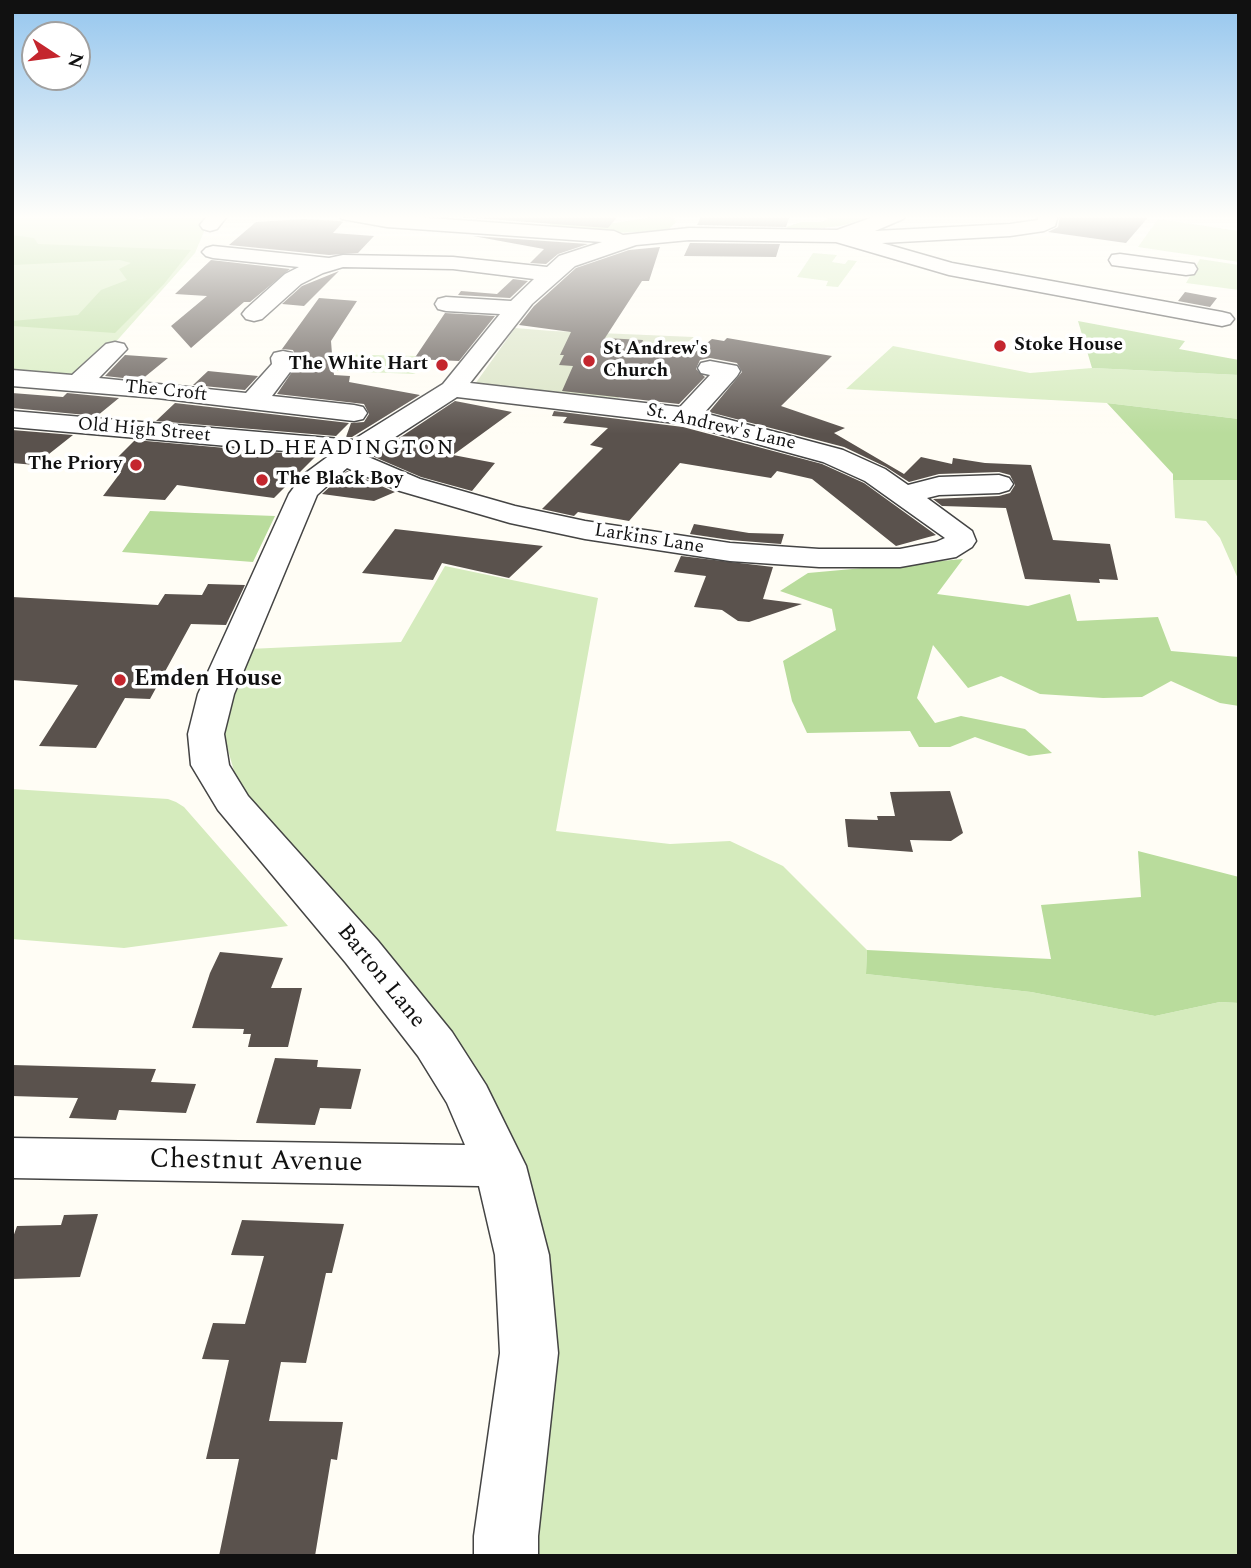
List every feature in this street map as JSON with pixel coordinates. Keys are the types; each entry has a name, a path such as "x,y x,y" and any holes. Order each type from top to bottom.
{"street":[{"path":"276,321 244,315 281,288"},
{"name":"Barton Lane","path":"506,1556 506,1536 529,1353 523,1255 500,1166 469,1098 435,1044 362,952 232,802 210,765 205,734 216,694 303,494 313,481 452,389 517,308 537,288"},
{"path":"1058,288 1222,319"},
{"path":"1108,297 1114,288"},
{"path":"446,304 517,308"},
{"name":"The Croft","path":"79,382 115,349"},
{"path":"252,402 267,388 284,363 283,358"},
{"path":"686,416 728,371 710,368"},
{"name":"The Croft","path":"12,378 79,382 354,414"},
{"name":"St. Andrew's Lane","path":"452,389 614,405 686,416 833,456 875,475 954,530 961,537 961,541"},
{"name":"Old High Street","path":"12,419 353,453"},
{"name":"Larkins Lane","path":"353,453 410,485 510,514 606,534 730,552 819,558 900,558 945,550 961,541"},
{"path":"903,495 939,486 999,484"},
{"name":"Chestnut Avenue","path":"12,1158 500,1166"}],"green space":[{"path":"12,288 164,288 105,354 80,376 12,375"},
{"path":"160,288 115,333 12,326 12,321 78,315 101,290"},
{"path":"1078,321 1185,341 1179,349 1239,360 1239,375 1092,368"},
{"path":"515,328 694,337 618,398 523,391 475,384"},
{"path":"893,346 1030,373 1092,368 1239,375 1239,419 1107,403 846,389"},
{"path":"323,354 417,356 414,361 424,362 419,368 409,367 406,371 416,374 312,370"},
{"path":"1107,403 1239,419 1239,480 1173,480 1173,474"},
{"path":"1173,480 1239,480 1239,581 1220,538 1206,521 1175,518"},
{"path":"150,511 275,516 253,562 122,552"},
{"path":"963,559 937,594 1028,606 1070,594 1077,621 1158,617 1171,651 1239,657 1239,706 1220,703 1171,681 1142,697 1103,698 1040,694 1001,676 968,688 933,645 917,698 935,723 961,716 1025,729 1052,753 1029,756 975,737 950,747 919,747 910,731 807,733 792,701 783,661 836,630 832,609 780,591 808,573"},
{"path":"445,566 598,598 556,831 670,844 730,841 783,866 867,950 866,974 1031,992 1155,1016 1220,1002 1239,1003 1239,1556 534,1556 523,1173 238,785 222,729 249,649 401,642"},
{"path":"12,789 168,799 176,802 184,807 288,926 124,948 12,939"},
{"path":"1138,851 1239,877 1239,1003 1220,1002 1155,1016 1031,992 866,974 867,950 1051,959 1041,905 1141,897"}],"building":[{"path":"181,288 267,288 250,302 244,302 191,348 171,326 207,296 175,294"},
{"path":"300,288 322,288 304,306 282,304"},
{"path":"503,288 520,288 510,298 458,295 461,291 497,294"},
{"path":"554,288 637,288 605,338 643,340 642,343 693,354 712,339 724,341 727,338 832,356 781,406 845,428 834,433 904,474 921,457 952,464 953,458 985,463 1031,465 1053,540 1110,544 1118,580 1099,579 1100,583 1025,579 1006,508 942,506 933,499 999,496 1010,493 1015,485 1010,475 999,472 939,474 909,482 886,467 844,447 709,412 742,372 737,363 710,358 700,360 696,369 705,377 679,404 562,391 573,366 559,365 564,355 560,355 571,332 519,325 534,306"},
{"path":"1185,292 1217,298 1210,307 1178,301"},
{"path":"319,298 357,301 331,341 332,354 326,360 332,360 334,375 350,376 349,382 420,395 352,437 346,437 351,423 364,422 369,414 364,404 277,394 298,363 293,350 282,349"},
{"path":"445,313 495,316 459,361 414,359"},
{"path":"125,355 168,358 141,380 105,376"},
{"path":"208,371 258,376 245,390 193,385"},
{"path":"12,393 63,397 67,393 119,398 97,416 12,408"},
{"path":"455,401 512,412 453,455 495,463 472,491 421,477 372,456"},
{"path":"175,403 349,423 336,436 156,421"},
{"path":"554,411 683,427 822,464 864,483 936,535 896,546 812,479 777,471 771,478 680,463 629,521 578,512 574,516 542,509 603,448 590,445 608,428 563,423 567,417 552,416"},
{"path":"12,430 73,435 35,465 12,463"},
{"path":"135,440 316,456 274,498 177,485 165,500 103,496 121,472 104,471"},
{"path":"347,471 395,492 374,501 322,494"},
{"path":"694,524 749,533 784,534 781,544 730,540 690,534"},
{"path":"395,529 543,546 509,578 442,563 433,580 362,573"},
{"path":"681,556 773,567 763,599 802,604 749,622 738,621 722,610 694,607 706,576 674,572"},
{"path":"208,584 245,585 226,625 191,624 150,699 125,698 96,748 39,746 78,685 12,680 12,597 158,605 165,594 202,595"},
{"path":"950,791 963,833 951,841 910,840 913,852 848,847 845,819 878,820 877,816 895,816 890,792"},
{"path":"220,952 283,958 271,988 302,988 288,1047 248,1047 251,1034 243,1034 244,1029 192,1028 210,973"},
{"path":"275,1058 318,1060 317,1067 361,1069 351,1109 320,1108 315,1125 256,1123"},
{"path":"12,1065 156,1069 151,1082 196,1084 186,1113 119,1110 116,1120 69,1118 78,1098 12,1096"},
{"path":"98,1214 80,1277 12,1279 12,1240 17,1226 61,1225 64,1215"},
{"path":"242,1220 344,1224 332,1273 326,1273 306,1363 281,1362 269,1421 343,1422 337,1460 331,1459 315,1556 219,1556 239,1459 206,1459 229,1360 202,1359 213,1323 245,1324 264,1256 231,1255"}],"place":[{"name":"Stoke House","path":"1000,346"},
{"name":"St Andrew's Church","path":"589,361"},
{"name":"The White Hart","path":"442,365"},
{"name":"The Priory","path":"136,465"},
{"name":"The Black Boy","path":"262,480"},
{"name":"Emden House","path":"120,680"}],"district":[{"name":"OLD HEADINGTON","path":"340,450"}]}
